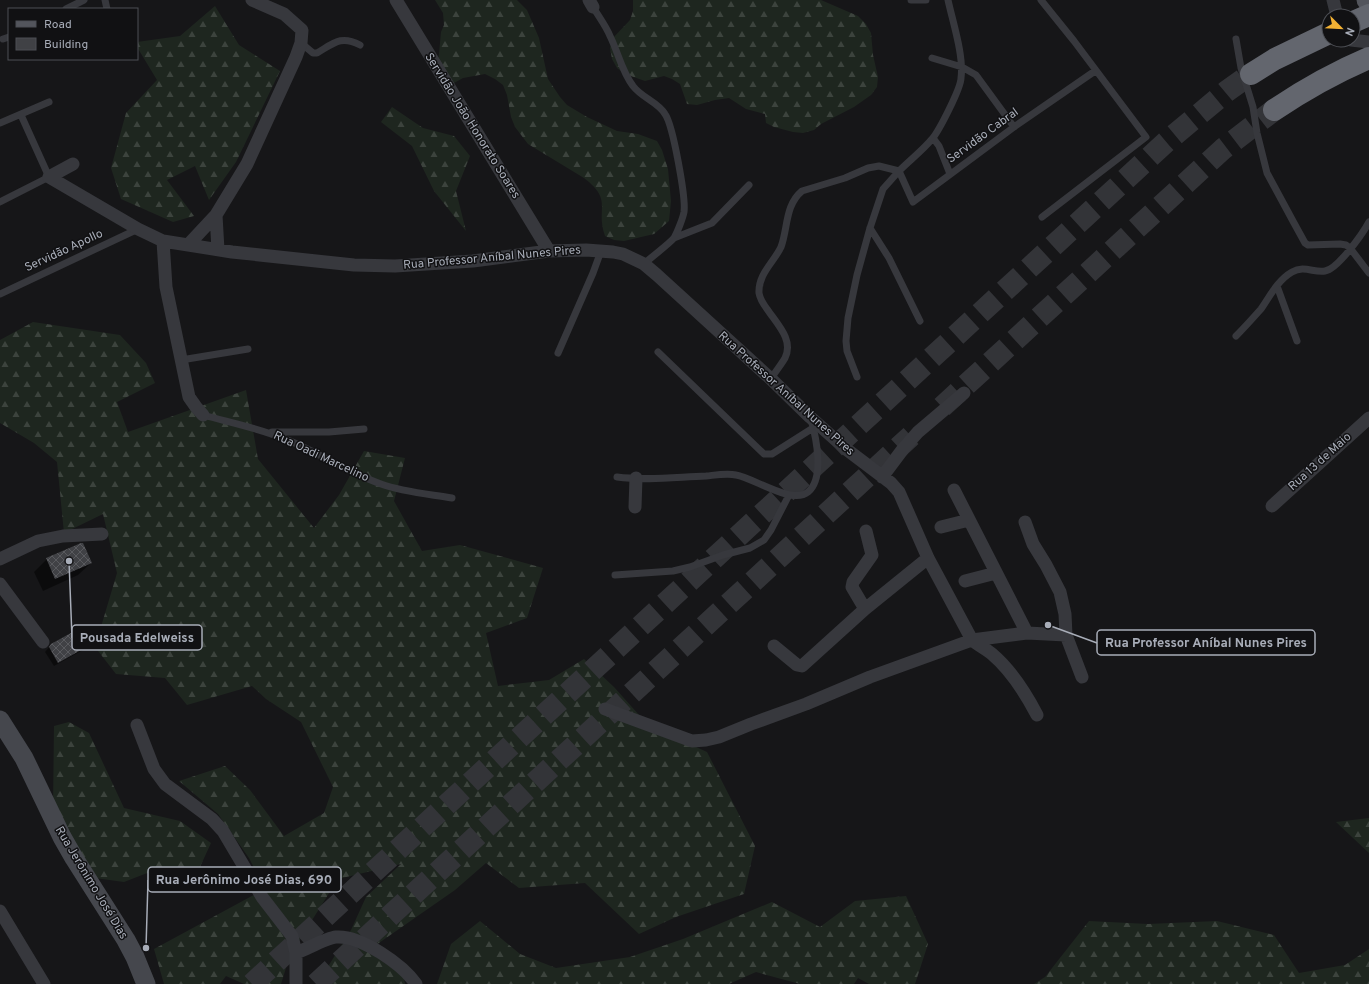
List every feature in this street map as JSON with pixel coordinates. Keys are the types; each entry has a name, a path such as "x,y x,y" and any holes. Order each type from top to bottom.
{"highway":[{"path":"1251,74 1275,59 1321,37"},
{"path":"1274,110 1299,94 1369,58"}],"main road":[{"name":"Rua Jerônimo José Dias","path":"0,720 24,758 59,831 74,858 113,919 135,957 146,984"}],"street":[{"path":"188,245 216,215 247,164 256,147 301,43 302,30 290,19 284,14 252,0"},
{"name":"Servidão João Honorato Soares","path":"396,0 549,251"},
{"path":"48,177 73,164"},
{"name":"Rua Professor Aníbal Nunes Pires","path":"48,177 138,229 163,241 218,250 354,265 394,266 473,261 549,251 586,250 623,254 644,264 771,379 812,423 891,483 899,492 928,558 972,640"},
{"path":"216,215 218,250"},
{"name":"Rua Oadi Marcelino","path":"163,241 166,287 189,397 203,415"},
{"path":"882,476 918,432 964,393"},
{"name":"Rua 13 de Maio","path":"1272,506 1369,418"},
{"path":"635,507 636,478"},
{"path":"954,490 1027,633"},
{"path":"941,528 969,520"},
{"path":"1024,522 1033,544 1060,592 1065,614 1066,635 1082,677"},
{"path":"865,609 852,587 853,582 870,561 872,555 866,531"},
{"path":"0,559 38,541 63,536 102,534"},
{"path":"774,646 797,665 802,666 865,609 928,558"},
{"path":"966,581 996,573"},
{"path":"0,584 43,642"},
{"path":"604,709 692,741 706,740 720,737 806,704 870,677 972,640 1027,633 1066,635"},
{"path":"972,640 993,655 1004,666 1030,702 1037,715"},
{"path":"137,726 154,770 165,784 212,819 223,831 262,897 292,936 296,953 296,984"},
{"path":"0,911 44,984"},
{"path":"296,953 334,937 342,937 358,941 390,958 410,975 416,984"}],"lane":[{"path":"68,8 84,0"},
{"path":"911,0 926,0"},
{"path":"857,377 847,351 848,325 857,275 883,189 899,170 933,138 958,89 961,80 962,67 948,0"},
{"path":"1041,0 1074,41 1146,137 1042,217"},
{"path":"591,4 610,35 632,86 642,96 658,106 665,113 670,124 684,202 684,214 674,238"},
{"path":"301,43 313,53 340,40 352,41 360,45"},
{"path":"1236,40 1240,68 1253,106 1257,133 1268,173 1305,243 1308,245 1340,244 1350,248 1369,273"},
{"path":"932,58 962,67 976,75 1014,127"},
{"name":"Servidão Cabral","path":"899,170 913,202 1014,127 1095,71"},
{"path":"0,123 49,102"},
{"path":"0,202 48,177 20,115"},
{"path":"933,138 939,146 950,174"},
{"path":"771,379 785,358 787,344 786,336 759,294 760,284 769,264 780,248 786,220 791,204 796,195 802,191 845,178 868,168 879,166 899,170"},
{"path":"644,264 674,238 712,223 749,185"},
{"path":"1236,336 1253,318 1277,286 1292,272 1300,269 1325,271 1331,269 1350,248 1369,222"},
{"path":"870,228 889,258 920,321"},
{"name":"Servidão Apollo","path":"0,294 138,229"},
{"path":"558,353 601,251"},
{"path":"1277,286 1297,341"},
{"path":"181,360 248,349"},
{"path":"617,477 636,478 734,475 752,480 763,486 789,495 800,496 807,493 816,482 817,451 812,423 772,454 764,454 658,352"},
{"name":"Rua Oadi Marcelino","path":"203,415 266,432 291,441 356,474 380,484 397,489 452,498"},
{"path":"266,432 329,432 364,429"},
{"path":"615,574 673,571 750,548 764,540 771,530 789,495"}],"green space":[{"path":"435,0 517,0 527,10 539,38 548,79 567,105 587,117 617,131 638,134 657,141 662,150 668,169 671,201 669,221 654,234 624,241 614,240 605,236 602,226 602,205 599,193 584,178 528,144 515,127 503,85 485,74 463,78 454,83 437,66 441,32 444,25 443,13"},
{"path":"633,0 821,0 858,16 866,24 871,33 873,55 878,77 877,87 871,95 854,107 821,124 814,130 803,133 774,127 766,123 765,114 746,109 729,98 697,105 687,104 680,84 672,79 664,76 645,81 625,74 617,68 612,59 610,48 613,38 630,20 633,11"},
{"path":"215,6 239,45 280,71 236,162 209,200 195,166 167,180 194,216 173,222 121,199 111,168 126,113 157,80 138,49 138,42 180,36"},
{"path":"392,107 423,128 454,136 470,156 456,191 466,231 434,191 412,146 381,122"},
{"path":"33,322 120,335 146,363 155,383 117,402 128,432 246,390 258,459 314,528 339,495 364,451 405,458 394,501 422,551 460,545 543,568 527,618 486,633 498,686 549,680 584,659 614,687 648,725 707,752 755,846 744,894 676,917 639,934 585,883 519,888 486,863 455,890 376,945 403,973 405,984 317,984 351,930 366,897 401,864 338,879 290,955 281,984 244,984 226,976 220,984 164,984 154,949 265,889 249,858 218,814 179,781 225,766 250,790 284,836 324,813 333,787 301,722 266,699 252,686 187,705 165,678 116,674 95,647 117,573 103,514 64,533 57,462 34,443 0,423 0,340"},
{"path":"69,722 89,733 124,808 180,821 211,843 193,882 160,868 124,882 95,878 53,809 54,726"},
{"path":"1369,818 1369,853 1336,822"},
{"path":"906,896 928,944 915,984 869,984 858,978 854,984 800,984 756,972 729,984 437,984 451,944 480,921 520,954 556,968 630,957 683,939 772,902 820,927 855,901"},
{"path":"1089,921 1148,924 1217,921 1274,935 1299,973 1345,965 1369,949 1369,984 1034,984 1045,977"}],"building":[{"path":"83,543 92,563 55,579 46,558"},
{"path":"78,629 88,646 58,663 49,647 51,644"}],"tunnel":[{"path":"252,984 1166,142 1227,91 1251,74"},
{"path":"942,407 1223,149 1274,110"},
{"path":"316,984 911,436"}],"place":[{"name":"Pousada Edelweiss","path":"69,561"},
{"name":"Rua Professor Aníbal Nunes Pires","path":"1048,625"},
{"name":"Rua Jerônimo José Dias, 690","path":"146,948"}]}
